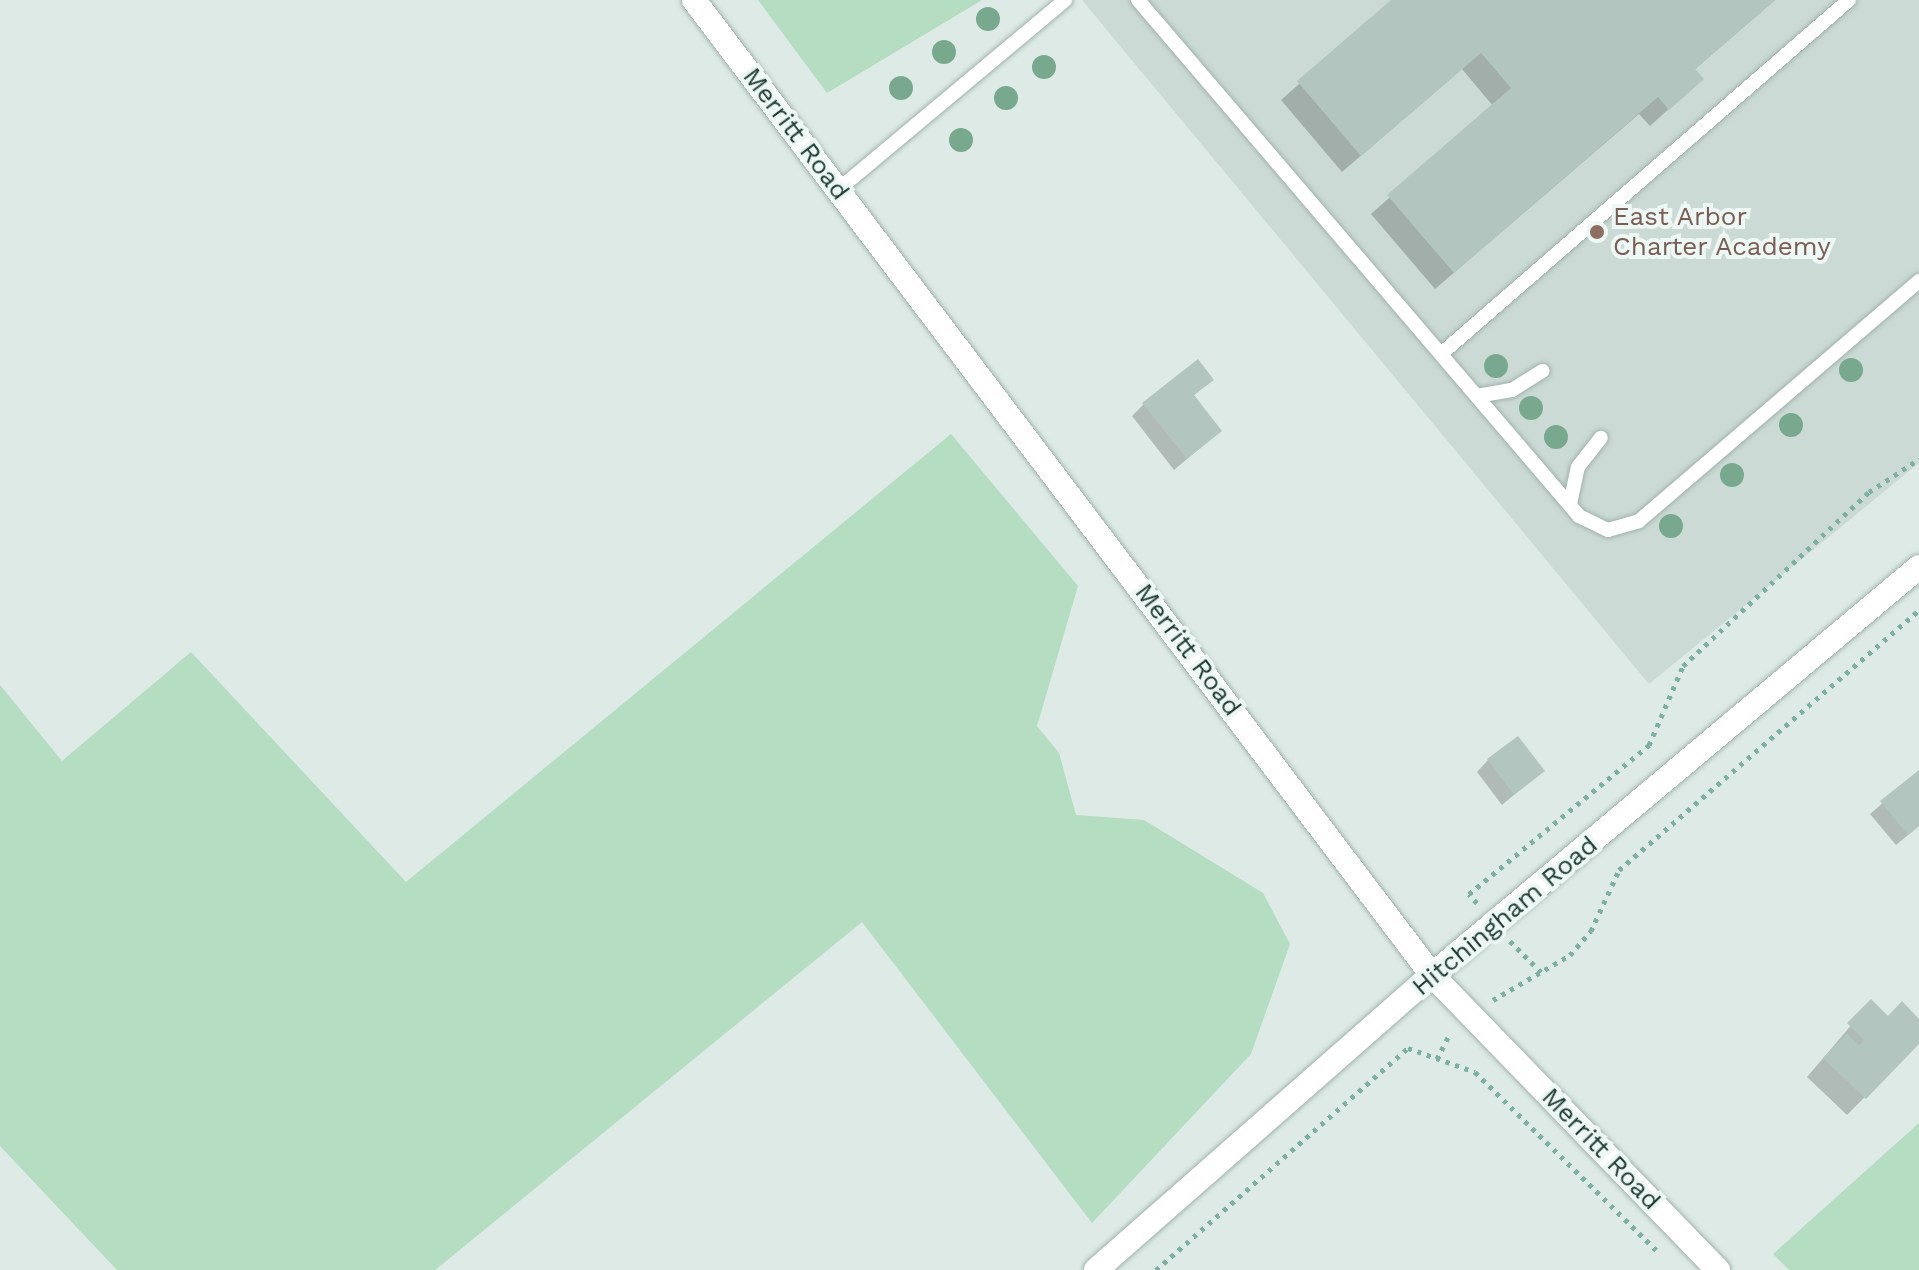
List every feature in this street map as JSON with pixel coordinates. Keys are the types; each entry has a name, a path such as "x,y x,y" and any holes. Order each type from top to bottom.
{"street":[{"name":"Merritt Road","path":"694,0 1432,975 1718,1270"},
{"name":"Hitchingham Road","path":"1096,1270 1432,975 1496,925 1919,567"}],"lane":[{"path":"838,190 1065,0"},
{"path":"1138,0 1570,504 1608,530 1639,521 1919,281"},
{"path":"1441,354 1849,0"},
{"path":"1477,396 1512,390 1542,371"},
{"path":"1570,504 1578,467 1601,438"}],"path":[{"path":"1543,974 1469,894 1649,745 1683,666 1869,492 1919,459"},
{"path":"1437,1059 1441,1041 1471,1016 1543,974 1591,931 1619,870 1919,610"},
{"path":"1156,1270 1408,1048 1475,1072 1665,1259"}],"shaded area":[{"name":"East Arbor Charter Academy","path":"1082,0 1919,0 1919,463 1649,684"}],"green space":[{"path":"758,0 982,0 827,93"},
{"path":"951,434 1078,586 1037,726 1059,753 1076,815 1144,820 1263,893 1290,944 1251,1054 1092,1223 862,922 435,1270 117,1270 0,1146 0,685 62,761 191,652 406,882"},
{"path":"1919,1123 1919,1270 1789,1270 1773,1254"}],"building":[{"path":"1391,0 1775,0 1695,69 1704,79 1669,110 1658,97 1454,273 1387,195 1511,88 1481,53 1361,156 1297,81"},
{"path":"1198,359 1214,380 1194,395 1222,431 1187,459 1142,403"},
{"path":"1518,736 1545,771 1514,795 1487,759"},
{"path":"1919,770 1919,826 1908,835 1880,801"},
{"path":"1871,999 1888,1016 1902,1001 1919,1019 1919,1044 1866,1099 1823,1058 1847,1034 1859,1045 1864,1040 1847,1023"}],"place":[{"name":"East Arbor Charter Academy","path":"1597,232"}]}
